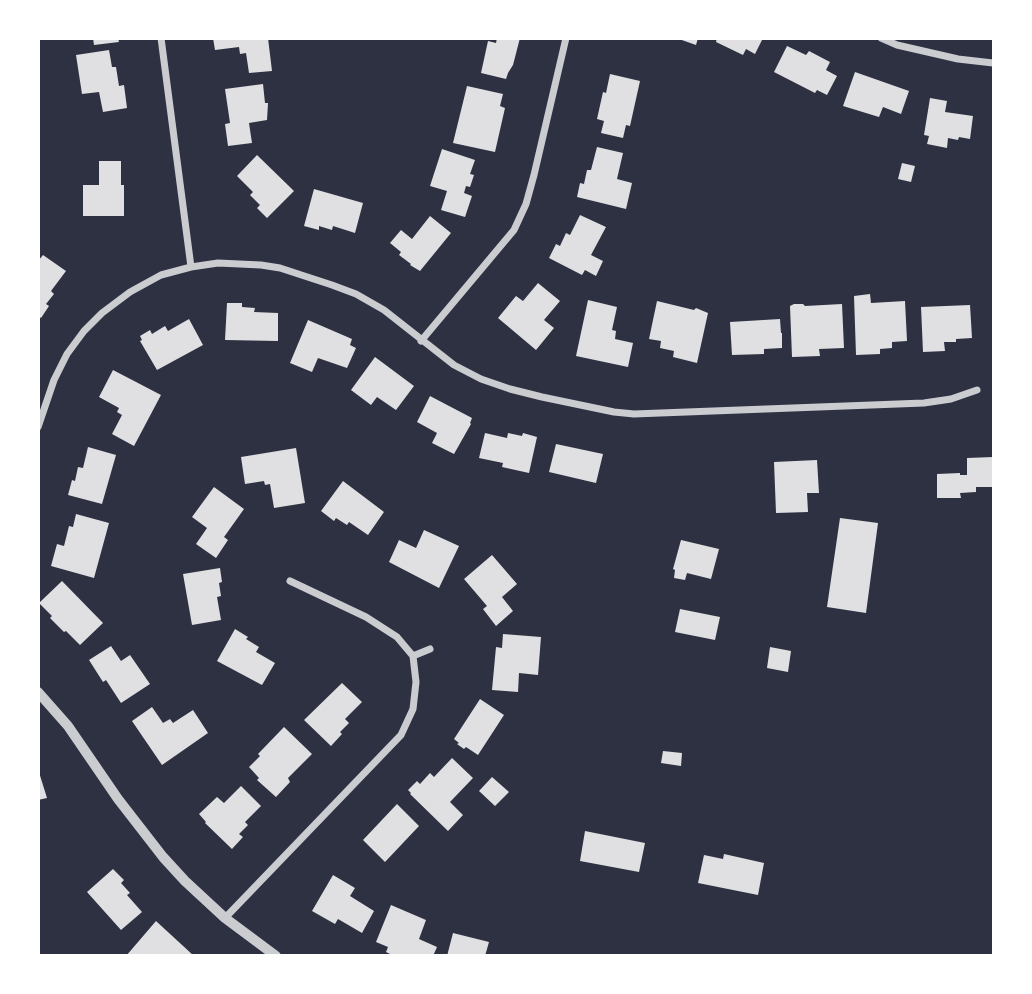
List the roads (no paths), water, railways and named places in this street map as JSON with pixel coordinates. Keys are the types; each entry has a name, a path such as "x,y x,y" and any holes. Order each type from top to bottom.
{"street":[{"path":"161,38 191,267"},
{"path":"421,341 514,230 526,204 534,175 566,38"},
{"path":"881,38 897,45 958,59 993,63"},
{"path":"38,427 54,380 67,354 102,313 130,292 161,275 218,263 261,264 279,268 356,294 384,310 454,365 481,379 542,397 624,413 924,403 951,399 977,390"},
{"path":"225,918 401,735 413,709 416,682 413,656 397,637 366,617 290,582"},
{"path":"413,656 429,649"},
{"path":"38,692 68,726 141,830 178,873 225,918 276,956"}]}
